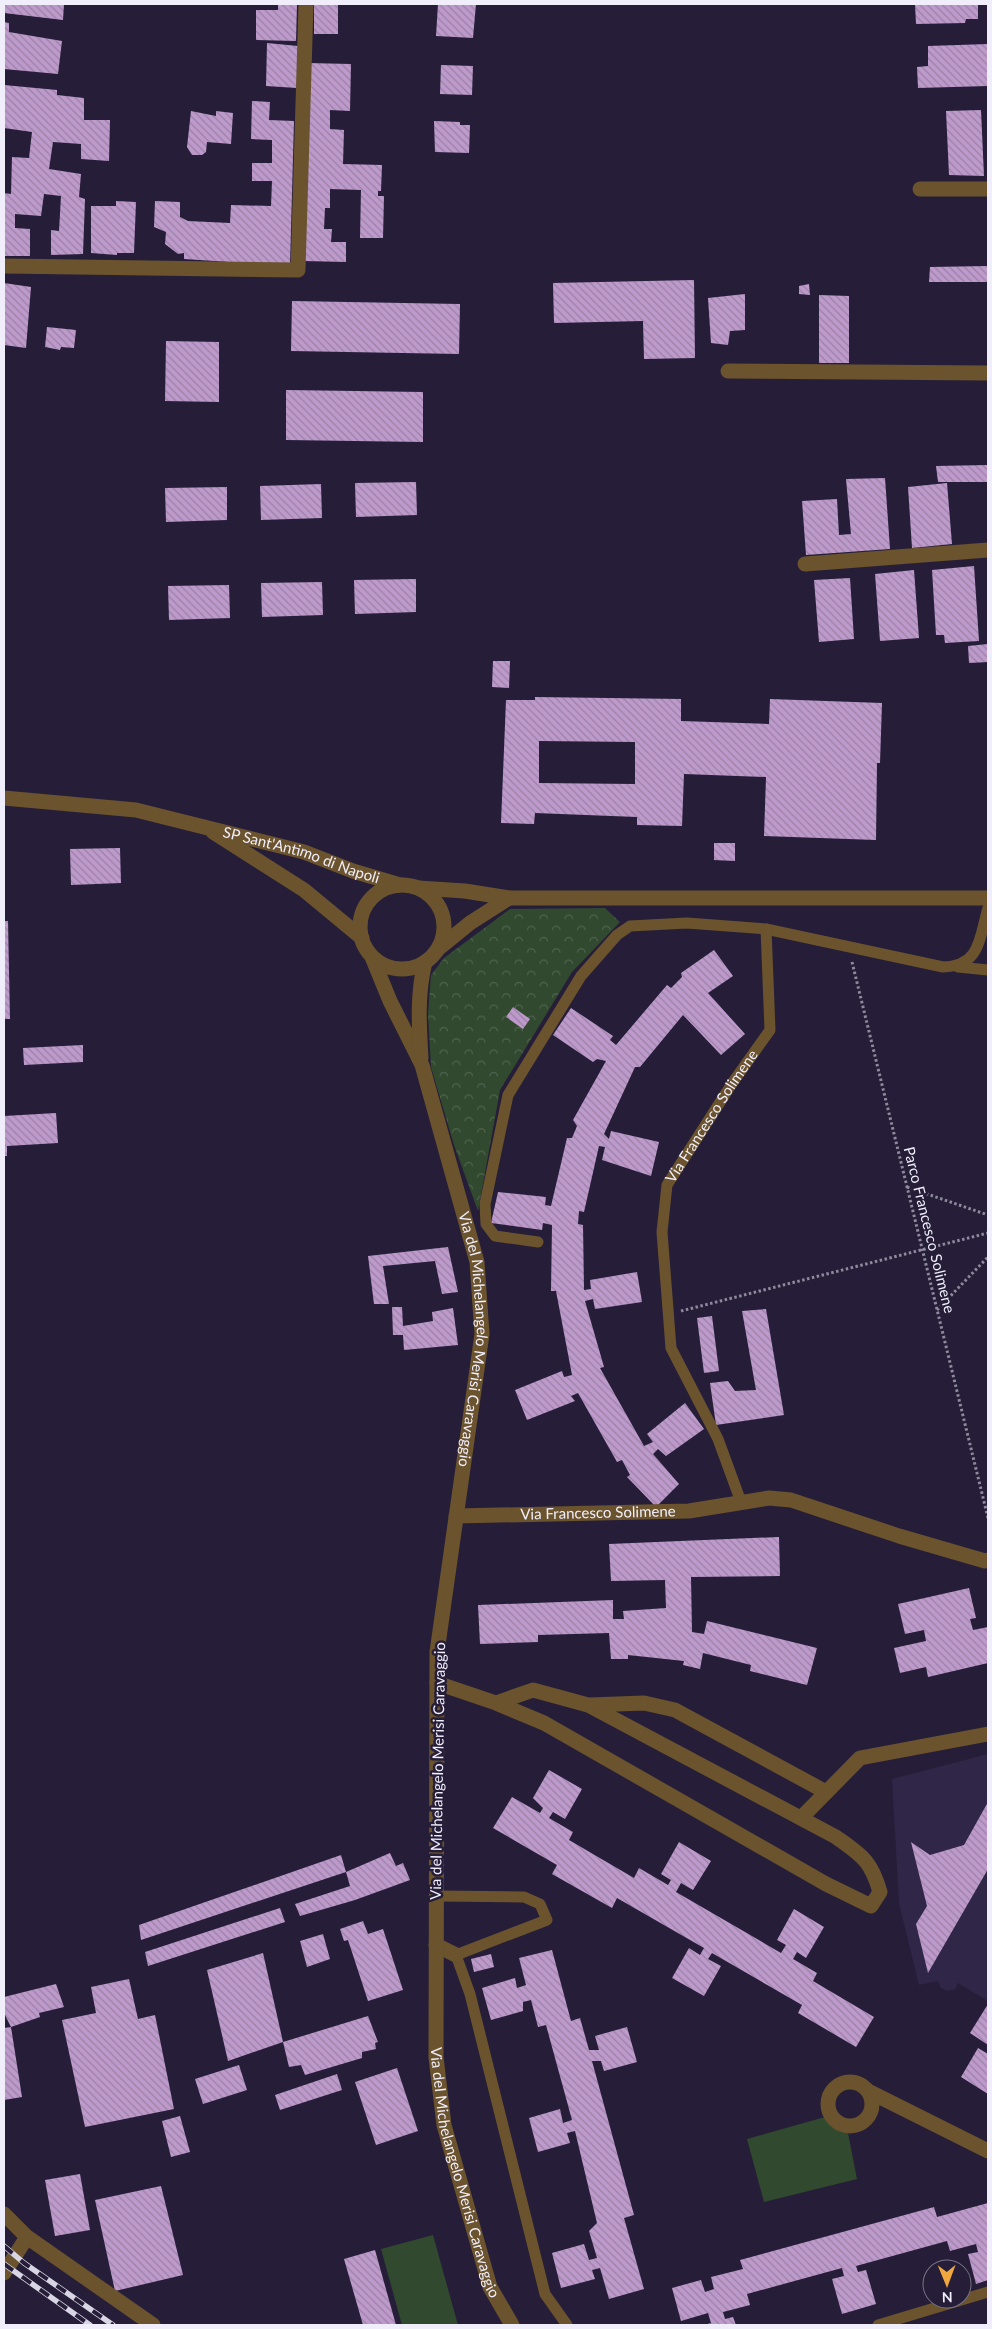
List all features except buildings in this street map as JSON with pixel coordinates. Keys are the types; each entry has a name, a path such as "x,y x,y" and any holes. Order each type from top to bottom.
{"street":[{"path":"4,266 298,270 306,4"},
{"path":"920,189 988,189"},
{"path":"728,371 988,373"},
{"path":"805,564 988,550"},
{"name":"SP Sant'Antimo di Napoli","path":"4,798 136,810 304,852 400,885"},
{"name":"SP Sant'Antimo di Napoli","path":"201,825 304,890 362,938"},
{"path":"509,898 470,923 425,962 403,969 392,968 372,957 362,938 360,926 362,914 368,902 377,893 400,885 465,891 509,898 988,898"},
{"path":"418,888 430,895 442,914 444,935 438,949"},
{"name":"Via del Michelangelo Merisi Caravaggio","path":"372,957 390,1001 422,1064 477,1262 482,1334 437,1652 436,2056 444,2125 490,2287 512,2325"},
{"name":"Via del Michelangelo Merisi Caravaggio","path":"422,1064 419,1012 420,982 425,962"},
{"name":"Via Francesco Solimene","path":"456,1516 689,1511 769,1498 792,1500 899,1536 984,1561 988,1560"},
{"path":"438,1683 496,1703 544,1723 826,1884 871,1906 880,1892 874,1871 861,1854 836,1837 588,1705 533,1690 496,1703"},
{"path":"588,1705 644,1703 675,1710 826,1792"},
{"path":"801,1818 860,1758 988,1734"},
{"path":"436,1945 456,1955"},
{"path":"868,2091 988,2151"},
{"path":"4,2214 27,2237 153,2325"},
{"path":"4,2273 27,2237"}],"lane":[{"path":"957,966 970,960 976,950 988,908"},
{"path":"538,1242 495,1236 486,1224 485,1204 508,1095 581,976 617,935 630,926 687,923 766,929 943,967 957,966 988,970"},
{"name":"Via Francesco Solimene","path":"741,1502 718,1439 671,1348 662,1232 667,1185 733,1082 770,1030 766,929"},
{"path":"436,1896 524,1897 540,1904 547,1920 456,1955 470,1994 545,2294 567,2325"},
{"path":"878,2325 988,2292"}],"path":[{"name":"Parco Francesco Solimene","path":"849,947 988,1518"},
{"path":"907,1187 988,1214"},
{"path":"669,1314 988,1233"},
{"path":"937,1310 988,1257"}],"shaded area":[{"path":"988,1754 988,2001 958,1983 955,1989 948,1991 941,1988 938,1981 919,1985 899,1903 892,1779"}],"green space":[{"path":"605,908 620,922 572,972 500,1090 478,1211 454,1145 431,1067 428,1014 431,975 444,958 510,909"},
{"path":"825,2117 848,2133 857,2179 764,2202 747,2139"},
{"path":"433,2235 458,2325 402,2325 381,2249"}],"railway":[{"path":"4,2246 24,2263 113,2325"},
{"path":"4,2264 90,2325"}]}
